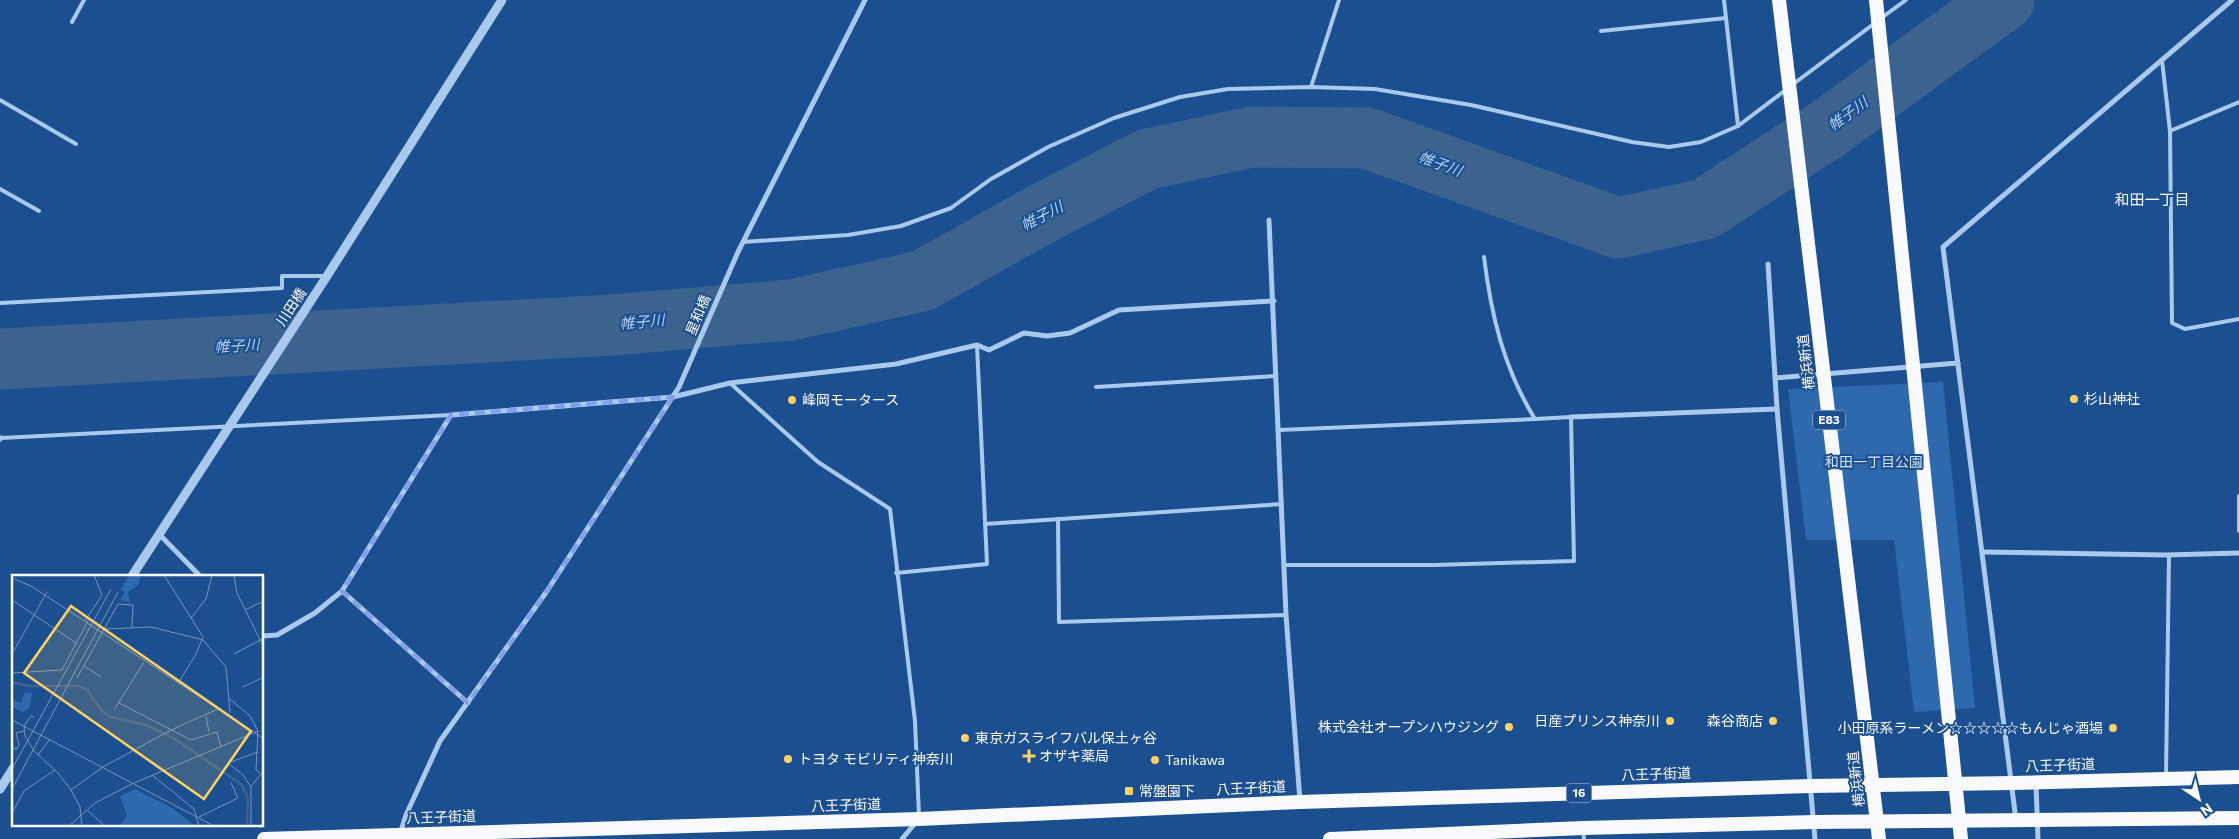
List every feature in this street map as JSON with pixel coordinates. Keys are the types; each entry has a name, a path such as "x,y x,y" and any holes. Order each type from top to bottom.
{"highway":[{"name":"横浜新道","path":"1779,0 1879,839"},
{"path":"1876,0 1961,839"},
{"name":"八王子街道","path":"264,839 919,819 1300,802 1810,786 2239,777"},
{"path":"1330,839 1583,834 1814,822 2239,818"}],"street":[{"name":"川田橋","path":"133,575 327,276 502,0"},
{"name":"星和橋","path":"400,834 406,815 440,741 547,591 679,387 738,252 865,0"},
{"path":"2016,821 1943,247 2232,0"},
{"path":"1269,220 1286,615 1300,802"},
{"path":"1768,264 1777,409 1815,839"},
{"path":"264,636 277,634 315,613 342,591 452,414 673,397 730,383 896,364 977,345 989,350 1024,333 1047,336 1070,333 1119,310 1274,302"},
{"path":"1775,378 1958,362"},
{"path":"1571,417 1777,409"},
{"path":"159,534 199,575"},
{"path":"1982,552 2169,555 2239,553"},
{"path":"342,591 468,703"},
{"path":"0,789 12,770"},
{"path":"2036,781 2038,839"},
{"path":"902,839 919,819"}],"lane":[{"path":"72,22 84,0"},
{"path":"1311,87 1339,0"},
{"path":"1724,0 1738,126"},
{"path":"743,242 848,235 901,226 950,208 992,178 1048,147 1114,118 1180,98 1228,89 1311,87 1375,89 1443,100 1632,142 1669,147 1701,142 1738,126 1906,0"},
{"path":"1601,32 1726,18"},
{"path":"2162,60 2170,131 2172,323 2185,329 2239,318"},
{"path":"0,100 76,144"},
{"path":"2170,131 2239,102"},
{"path":"0,189 39,211"},
{"path":"1484,257 1495,326 1505,359 1535,419"},
{"path":"0,303 282,288 282,276 327,276"},
{"path":"896,573 987,564 977,345"},
{"path":"1096,387 1277,376"},
{"path":"730,383 818,462 890,509 896,573 915,721 919,819"},
{"path":"0,439 452,414"},
{"path":"1279,430 1571,417 1574,561 1434,565 1284,565"},
{"path":"2239,496 2239,531"},
{"path":"985,524 1282,504"},
{"path":"1058,519 1059,622 1286,615"},
{"path":"2166,778 2169,555"}],"highlighted area":[{"path":"673,397 547,591 468,703 342,591 451,415"}],"green space":[{"name":"和田一丁目公園","path":"1943,382 1975,708 1914,712 1894,540 1806,540 1788,389"}],"waterway":[{"name":"帷子川","path":"0,359 612,325 791,310 922,281 1045,212 1148,159 1252,137 1367,138 1618,228 1705,209 1826,130 2004,0"}],"place":[{"name":"杉山神社","path":"2074,399"},
{"name":"峰岡モータース","path":"792,400"},
{"name":"日産プリンス神奈川","path":"1670,721"},
{"name":"森谷商店","path":"1773,721"},
{"name":"株式会社オープンハウジング","path":"1509,727"},
{"name":"小田原系ラーメン☆☆☆☆☆もんじゃ酒場","path":"2113,728"},
{"name":"東京ガスライフバル保土ヶ谷","path":"965,738"},
{"name":"オザキ薬局","path":"1029,756"},
{"name":"トヨタ モビリティ神奈川","path":"788,759"},
{"name":"Tanikawa","path":"1155,760"},
{"name":"常盤園下","path":"1129,791"}],"district":[{"name":"和田一丁目","path":"2152,200"}]}
